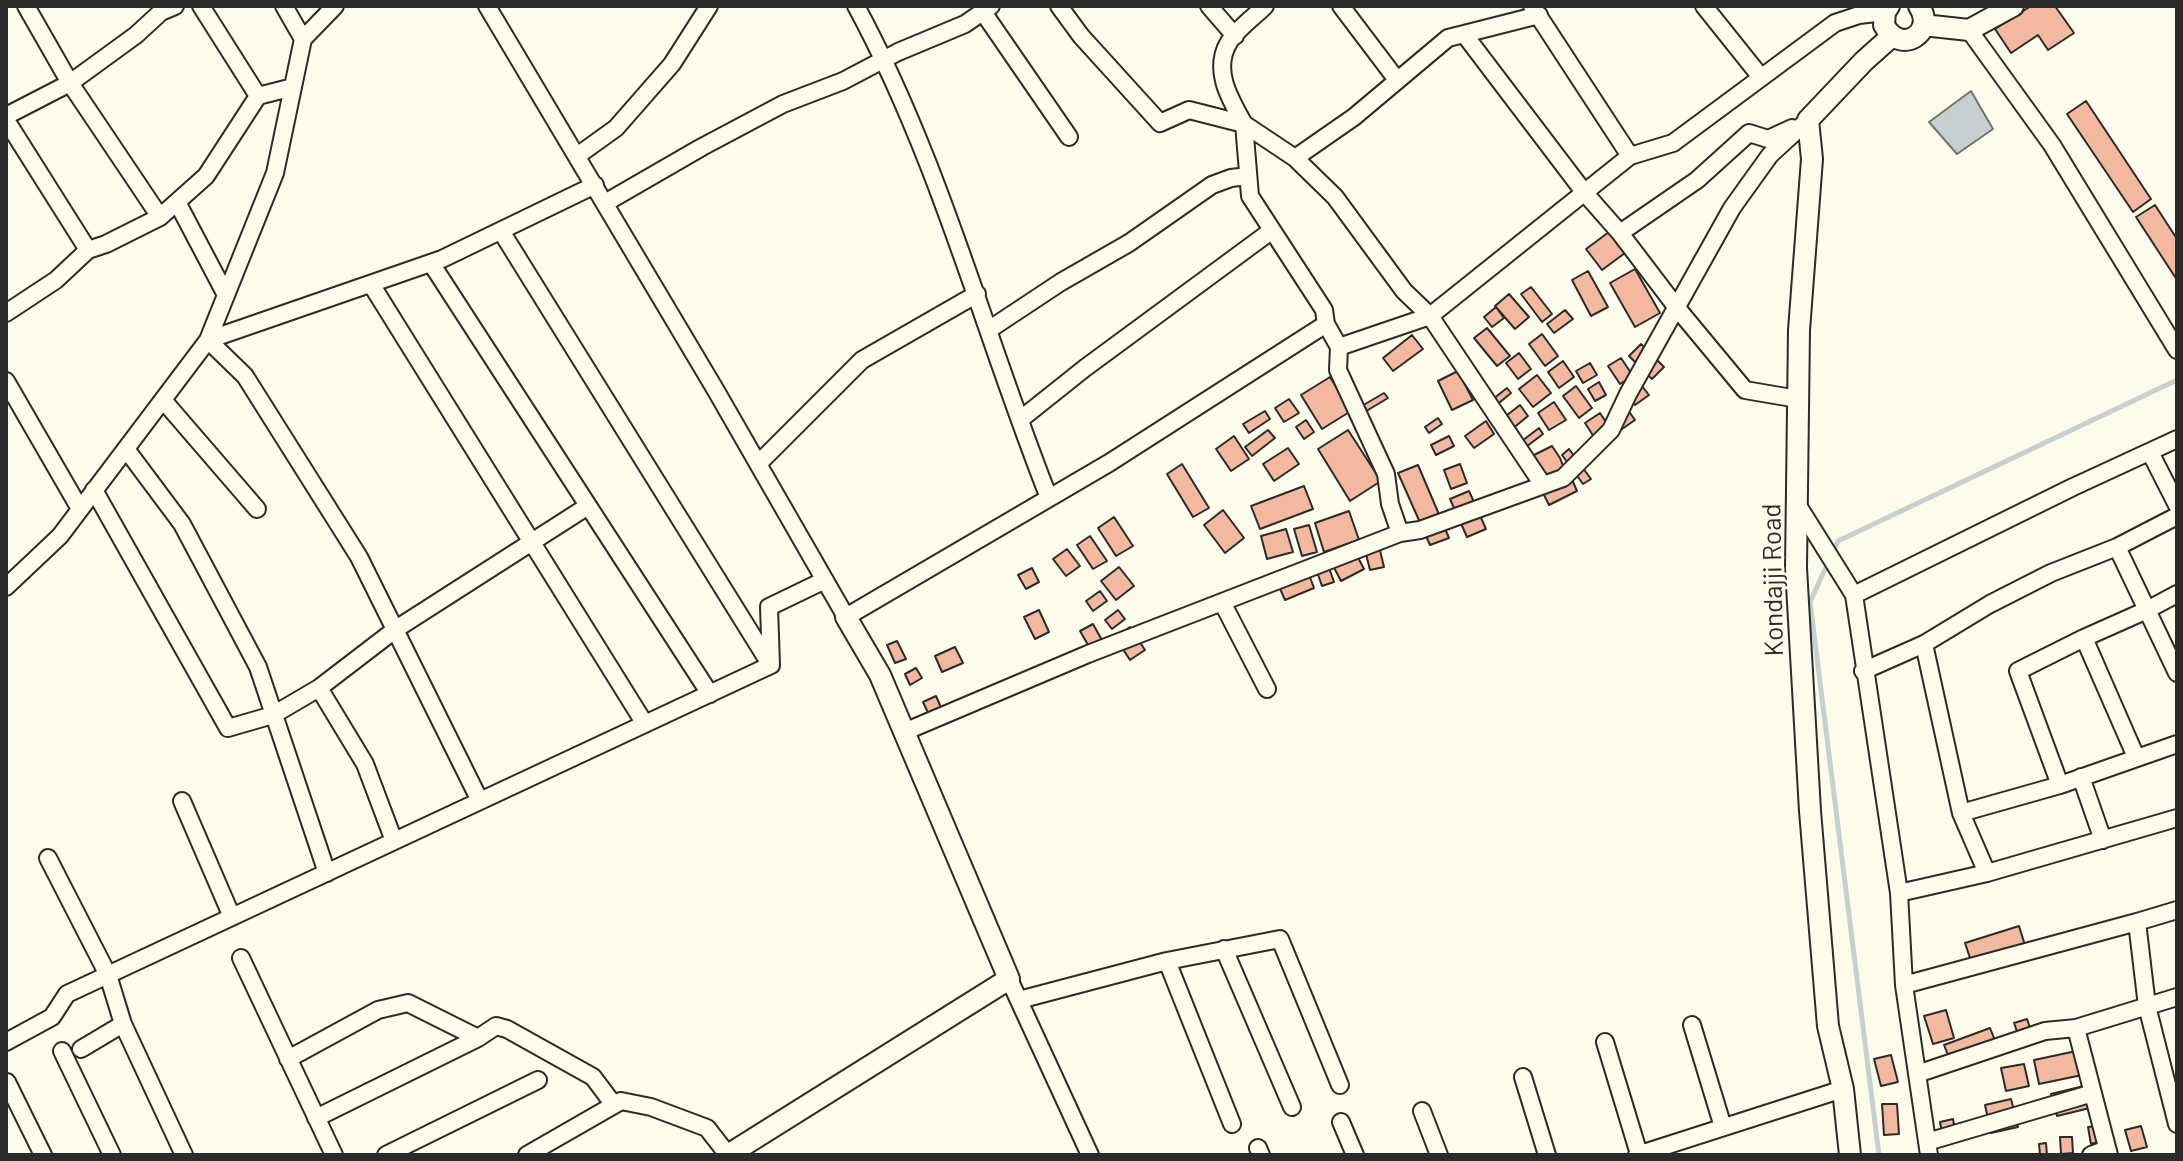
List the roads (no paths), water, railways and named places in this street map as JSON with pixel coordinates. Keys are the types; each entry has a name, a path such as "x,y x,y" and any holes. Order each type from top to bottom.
{"street":[{"path":"26,6 70,83 160,217"},
{"path":"88,250 6,118 70,83 136,35 161,12 175,6"},
{"path":"201,6 258,96"},
{"path":"284,6 303,39"},
{"path":"6,587 60,536 208,340 275,173 303,39 335,6"},
{"path":"487,6 595,185 880,675 1009,979 1090,1155"},
{"path":"577,156 616,128 672,64 709,6"},
{"path":"856,6 926,160 1049,498"},
{"path":"1059,6 1081,36 1160,123 1189,110 1244,124 1295,158 1335,197 1404,291 1430,316 1543,485"},
{"path":"1209,6 1235,36"},
{"path":"1265,6 1228,42 1220,71 1244,124 1250,196 1324,310 1326,324 1339,347 1338,370 1386,474 1390,504 1400,533"},
{"path":"1341,6 1397,80"},
{"path":"1704,6 1760,76"},
{"path":"1969,30 2013,6"},
{"path":"605,203 783,104 843,81 965,24 987,9 1069,137"},
{"path":"1339,347 1430,316 1630,156 1673,143 1835,23 1887,9 1884,25 1898,39 1911,39 1921,16 1969,30 2052,145 2177,350"},
{"path":"1295,158 1354,117 1448,38 1535,10 1572,72 1630,156"},
{"path":"1464,34 1584,192 1745,390 1798,399"},
{"path":"904,732 1088,654 1400,533 1420,530 1563,478 1611,430 1732,208 1770,155 1892,36"},
{"path":"6,313 56,280 88,250 160,217 206,176 258,96 293,87"},
{"path":"1620,233 1697,180 1749,133 1768,139 1808,120"},
{"name":"Kondajji Road","path":"1808,120 1812,159 1799,330 1796,568 1811,826 1828,1026 1843,1089 1850,1155"},
{"path":"990,329 1061,282 1129,243 1212,185 1248,176"},
{"path":"208,340 431,263 595,185"},
{"path":"177,202 226,295"},
{"path":"501,231 771,665"},
{"path":"1021,419 1271,231"},
{"path":"431,263 710,694"},
{"path":"371,284 645,724"},
{"path":"758,464 862,360 977,294"},
{"path":"846,617 1109,463 1326,324"},
{"path":"208,340 245,376 359,557 480,801"},
{"path":"6,381 80,509"},
{"path":"163,400 257,509"},
{"path":"1854,595 2177,439"},
{"path":"126,449 182,524 258,667 327,873"},
{"path":"2150,452 2177,505"},
{"path":"94,490 228,728 273,715 319,688 396,629 588,506"},
{"path":"1797,504 1854,595 1863,671 1899,893 1904,985 1928,1148 2093,1093"},
{"path":"1863,671 1924,644 1990,604 2051,573 2117,547 2177,516"},
{"path":"2117,547 2177,673"},
{"path":"771,665 769,607 825,580"},
{"path":"2060,785 2018,671 2177,594"},
{"path":"1222,602 1267,689"},
{"path":"2084,638 2136,757"},
{"path":"1924,644 1961,813 1987,873"},
{"path":"6,1042 52,1017 67,994 771,665"},
{"path":"319,688 365,764 394,841"},
{"path":"1961,813 2060,785 2177,744"},
{"path":"2081,777 2103,840"},
{"path":"182,801 232,917"},
{"path":"1899,893 1987,873 2177,818"},
{"path":"48,858 108,975 123,1024 184,1155"},
{"path":"1904,985 2177,910"},
{"path":"2137,922 2147,1006 2177,1124"},
{"path":"1019,1000 1167,961 1280,939 1340,1085"},
{"path":"1224,949 1292,1107"},
{"path":"241,958 334,1155"},
{"path":"1167,961 1232,1124"},
{"path":"527,1155 621,1101 651,1107 707,1128 728,1155 1009,979"},
{"path":"1917,1074 2045,1031 2076,1028 2177,997"},
{"path":"288,1059 378,1010 408,1003 478,1038"},
{"path":"81,1049 123,1024"},
{"path":"1692,1025 1723,1127"},
{"path":"316,1118 478,1038 496,1026 507,1029 593,1077 614,1105"},
{"path":"2076,1028 2108,1152 2091,1155"},
{"path":"1605,1042 1638,1155 1843,1089"},
{"path":"62,1051 112,1155"},
{"path":"1523,1077 1547,1155"},
{"path":"386,1155 538,1080"},
{"path":"7,1082 43,1155"},
{"path":"1422,1111 1439,1155"},
{"path":"1341,1122 1355,1155"}],"waterway":[{"path":"1879,1155 1810,602 1838,541 2177,380"}]}
